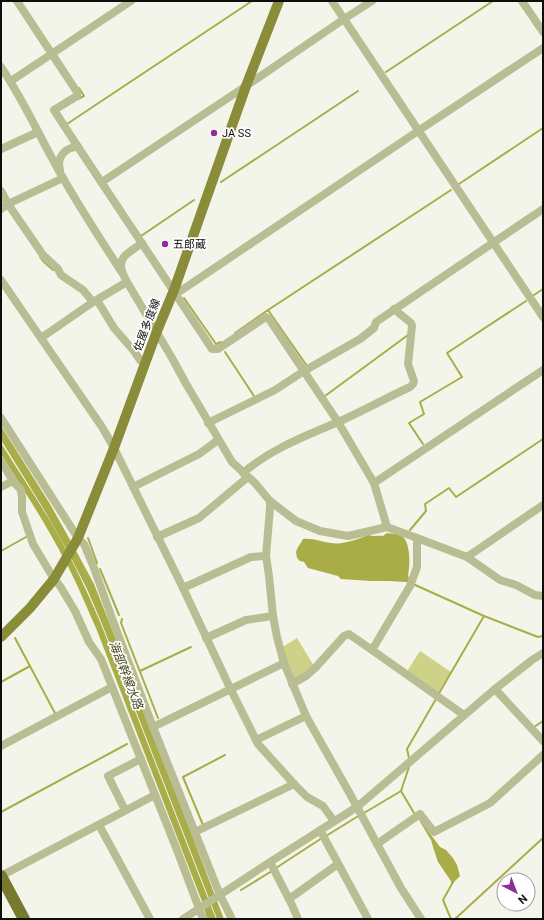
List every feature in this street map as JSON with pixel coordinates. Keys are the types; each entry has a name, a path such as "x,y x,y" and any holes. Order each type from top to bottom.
{"highway":[{"path":"1,876 24,919"}],"main road":[{"name":"佐屋多度線","path":"1,637 30,608 57,575 78,538 114,448 157,331 175,292 246,86 279,1"}],"street":[{"path":"17,1 77,92 77,96 54,110 212,349 218,349 266,317 269,319 338,422 374,483 387,526"},
{"path":"11,81 131,1"},
{"path":"332,1 543,317"},
{"path":"102,182 372,1"},
{"path":"522,1 543,32"},
{"path":"175,292 543,48"},
{"path":"1,67 11,81 63,178 157,331 218,440 232,462 255,483 270,502 296,521 320,531 348,536 387,526 467,557 500,580 516,585 535,595 543,596"},
{"path":"1,148 38,132"},
{"path":"63,178 59,166 63,153 72,147 78,148"},
{"path":"1,209 8,204 63,178"},
{"path":"1,192 43,255 58,269 61,275 83,290 95,301 114,328 134,350 140,360 145,363"},
{"path":"208,422 275,390 304,371 360,339 374,328 376,322 394,308 543,209"},
{"path":"123,274 120,266 123,258 142,243"},
{"path":"1,280 102,427 114,448 258,744 307,797 323,806 334,822"},
{"path":"41,338 95,301 127,282"},
{"path":"157,537 199,518 246,475 251,467 278,449 410,387 414,381 408,364 412,326 411,323 394,308"},
{"path":"374,483 543,370"},
{"path":"1,418 78,538 84,544 153,727 220,895 232,919"},
{"path":"133,487 199,454 218,440"},
{"path":"1,462 13,481 21,490 22,512 34,544 57,575 60,586 75,610 89,642 101,659 200,908 203,919"},
{"path":"1,488 13,481"},
{"path":"270,502 266,556 273,616 284,663 306,716 401,888 421,919"},
{"path":"467,557 543,505"},
{"path":"372,650 411,583 416,567 417,538"},
{"path":"183,588 251,557 266,556"},
{"path":"206,638 246,620 273,616"},
{"path":"292,684 306,676 344,636 349,634 464,715"},
{"path":"183,919 220,895 273,866 322,834 334,822 360,812 464,715 495,689 543,653"},
{"path":"153,727 284,663"},
{"path":"1,746 112,687"},
{"path":"495,689 543,741"},
{"path":"256,740 306,716"},
{"path":"377,844 420,814 434,832 490,803 543,755"},
{"path":"125,810 108,776 141,759"},
{"path":"195,832 294,784"},
{"path":"1,876 155,795"},
{"path":"99,825 150,919"},
{"path":"322,834 368,919"},
{"path":"289,899 338,864"},
{"path":"273,866 298,919"}],"green space":[{"path":"297,638 314,666 294,680 281,648"},
{"path":"420,651 451,672 437,694 406,673"}],"water":[{"name":"海部幹線水路","path":"1,426 50,504 94,584 224,919 217,919 87,589 43,508 1,440"},
{"path":"1,443 53,526 86,590 101,624 216,919 207,919 203,904 96,628 69,569 50,534 1,454"},
{"path":"387,533 400,535 405,539 409,561 408,576 410,580 408,583 341,579 338,576 308,568 304,562 297,558 296,552 303,539 341,543 369,535 383,536"},
{"path":"419,820 440,847 446,850 453,858 457,865 460,876 452,884 438,862 431,840"}],"waterway":[{"path":"67,124 252,1"},
{"path":"386,72 493,1"},
{"path":"78,99 84,96 79,88"},
{"path":"221,182 358,91"},
{"path":"459,184 543,128"},
{"path":"268,310 451,190"},
{"path":"141,236 194,200"},
{"path":"40,257 53,270"},
{"path":"534,295 543,289"},
{"path":"184,298 216,344 221,342"},
{"path":"423,444 409,423 424,414 420,402 462,377 447,353 526,301"},
{"path":"235,333 268,310 307,366"},
{"path":"325,396 408,335"},
{"path":"225,352 254,396"},
{"path":"410,530 426,511 425,504 449,488 456,497 543,439"},
{"path":"1,551 26,537"},
{"path":"88,538 97,563"},
{"path":"100,569 119,615"},
{"path":"413,584 484,616 538,637 543,636"},
{"path":"438,695 484,616"},
{"path":"122,619 121,623 158,718"},
{"path":"15,638 56,715"},
{"path":"140,671 191,647"},
{"path":"1,682 30,666"},
{"path":"409,758 407,749 436,699"},
{"path":"534,727 543,721"},
{"path":"1,812 127,744"},
{"path":"204,824 203,825 183,777 225,755"},
{"path":"364,813 401,791 409,767"},
{"path":"401,791 414,813"},
{"path":"326,836 360,815"},
{"path":"276,868 322,838"},
{"path":"455,919 543,838"},
{"path":"241,890 272,871"},
{"path":"451,919 443,900 453,882"}],"place":[{"name":"JA SS","path":"214,133"},
{"name":"五郎蔵","path":"165,244"}]}
